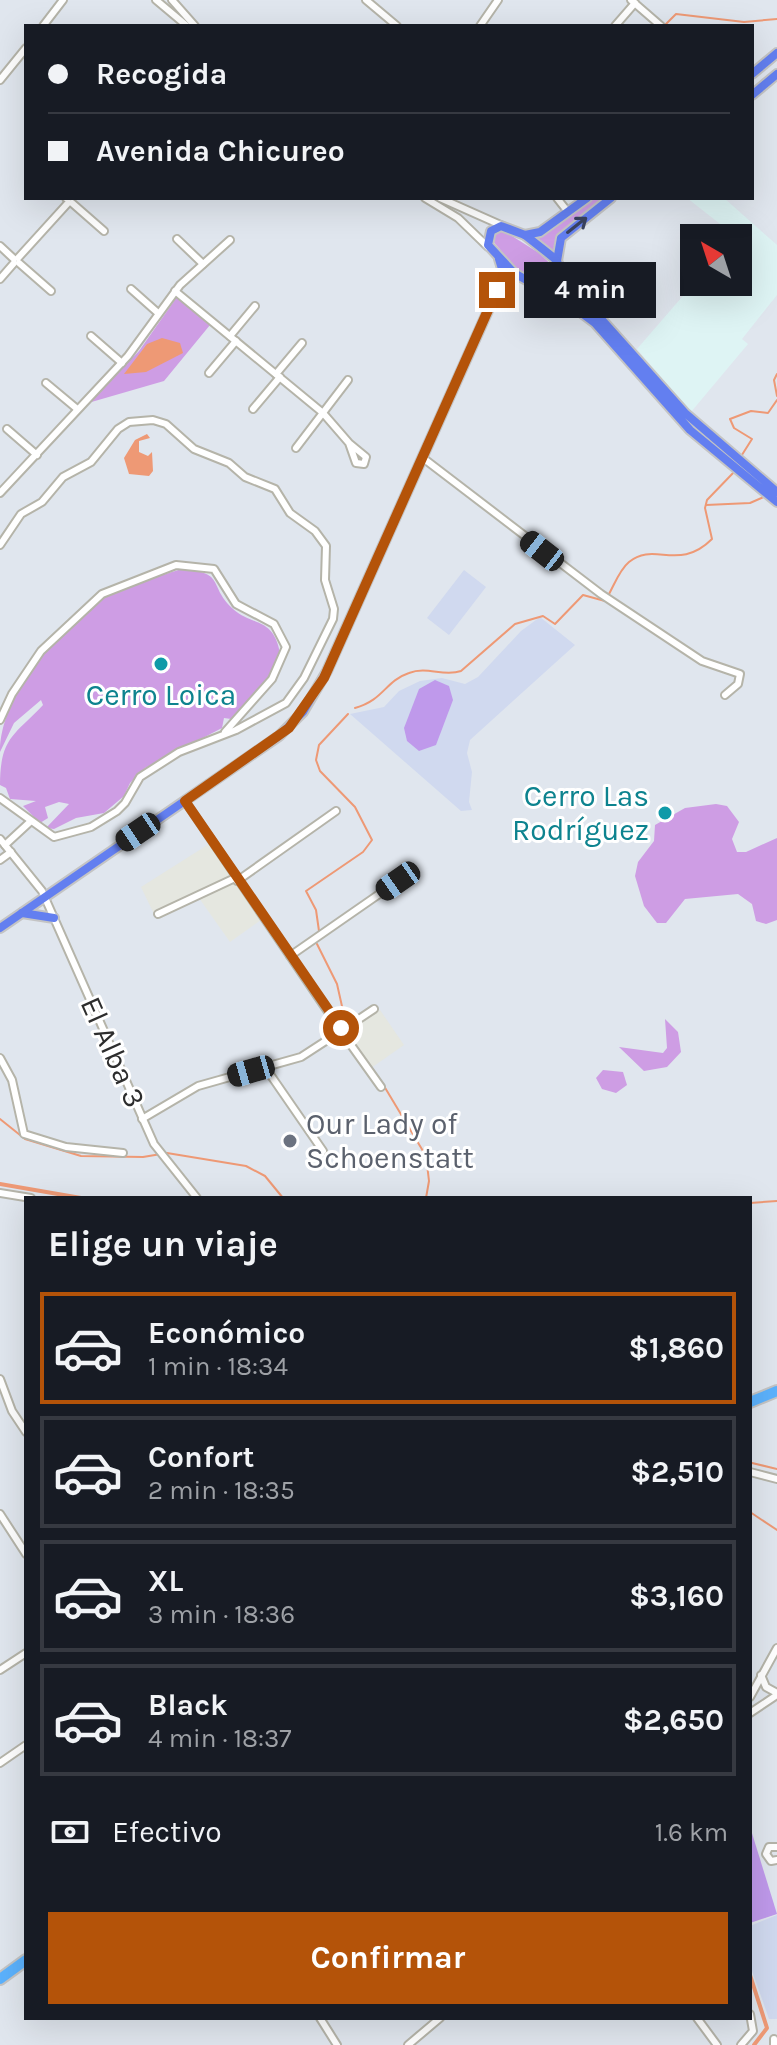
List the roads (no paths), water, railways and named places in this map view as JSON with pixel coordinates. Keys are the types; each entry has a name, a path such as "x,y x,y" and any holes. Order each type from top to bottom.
{"highway":[{"path":"752,1395 777,1385"},
{"path":"752,1401 773,1393"},
{"path":"0,1971 24,1954"},
{"path":"0,1979 24,1961"}],"main road":[{"path":"754,72 777,53"},
{"path":"754,93 777,74"},
{"path":"525,235 538,233 584,200"},
{"path":"557,261 557,246 563,235 608,200"},
{"path":"737,465 670,398 579,294 557,261 525,235 503,226 490,233 489,247 499,259 518,276 571,305 595,323 682,422 772,494"},
{"path":"0,928 279,736 303,712 327,671 499,286 503,272 499,259"},
{"path":"542,291 560,286 564,271"},
{"path":"499,286 518,276"},
{"path":"22,913 50,914"}],"street":[{"path":"45,24 63,0"},
{"path":"156,0 185,24"},
{"path":"164,0 167,9"},
{"path":"172,0 193,24"},
{"path":"366,0 395,24"},
{"path":"481,24 498,0"},
{"path":"617,24 634,1 659,24"},
{"path":"0,80 24,50"},
{"path":"0,279 70,200 104,231"},
{"path":"428,200 458,218 489,247"},
{"path":"444,200 503,226"},
{"path":"559,200 568,212"},
{"path":"177,239 203,264"},
{"path":"0,493 76,408 122,363 175,291 230,240"},
{"path":"0,246 51,291"},
{"path":"131,289 158,313"},
{"path":"175,291 323,413 349,443"},
{"path":"230,336 255,306"},
{"path":"91,336 122,363"},
{"path":"209,373 236,341"},
{"path":"253,409 302,343"},
{"path":"296,448 348,380"},
{"path":"46,383 76,408"},
{"path":"0,545 21,514 42,502 63,477 91,462 118,429 129,422 153,420 166,424 194,449 229,463 245,477 275,489 290,513 315,531 326,546 325,580 334,609 333,619 304,678 286,703 222,734 200,741 147,771 135,783 125,803 91,827 54,837 0,798"},
{"path":"7,429 37,455"},
{"path":"423,458 608,598 708,664 740,674 736,687 725,695"},
{"path":"0,720 31,663 94,600 184,565 214,569 236,604 274,624 286,647 272,679 222,734"},
{"path":"185,801 381,1087"},
{"path":"158,914 236,879 336,811"},
{"path":"2,842 31,821"},
{"name":"El Alba 3","path":"2,842 44,896 160,1155 195,1196"},
{"path":"0,860 11,852"},
{"path":"290,956 398,881"},
{"path":"142,1119 198,1086 306,1055 374,1009"},
{"path":"0,1058 12,1080 24,1134 66,1147 123,1153"},
{"path":"265,1067 323,1151"},
{"path":"0,1193 24,1197"},
{"path":"0,1379 12,1411 24,1429"},
{"path":"752,1473 777,1479"},
{"path":"0,1514 24,1551"},
{"path":"752,1692 777,1648"},
{"path":"0,1670 24,1654"},
{"path":"752,1712 777,1694 764,1686 761,1672"},
{"path":"0,1763 24,1746"},
{"path":"776,1845 767,1849 766,1854 771,1861 777,1860"},
{"path":"321,2020 337,2045"},
{"path":"408,2045 438,2020"},
{"path":"698,2020 717,2045"},
{"path":"741,2045 753,2031 751,2020"}],"waterway":[{"path":"666,24 676,14 744,22 777,19"},
{"path":"777,374 774,380 777,396"},
{"path":"740,458 752,439 734,428 730,419 751,411 768,413 777,400"},
{"path":"355,708 365,705 409,673 461,671 515,624 543,616 555,624 583,595 605,601 622,570 638,556 689,554 700,549 712,539 705,508 707,500 735,471"},
{"path":"706,505 750,503 766,496"},
{"path":"319,931 316,910 306,891 363,852 372,840 355,807 320,771 316,760 319,745 348,714"},
{"path":"317,944 337,984 346,1024"},
{"path":"384,1086 426,1156 429,1181 426,1196"},
{"path":"0,1119 25,1139 81,1156 143,1157 167,1153 246,1166 265,1176 281,1196"},
{"path":"0,1184 69,1196"},
{"path":"752,1203 777,1201"},
{"path":"752,1463 777,1469"},
{"path":"752,1513 777,1530"},
{"path":"752,1981 767,2028 754,2045"}],"place":[{"name":"Cerro Loica","path":"161,664"},
{"name":"Cerro Las Rodríguez","path":"665,813"},
{"name":"Our Lady of Schoenstatt","path":"290,1141"}]}
